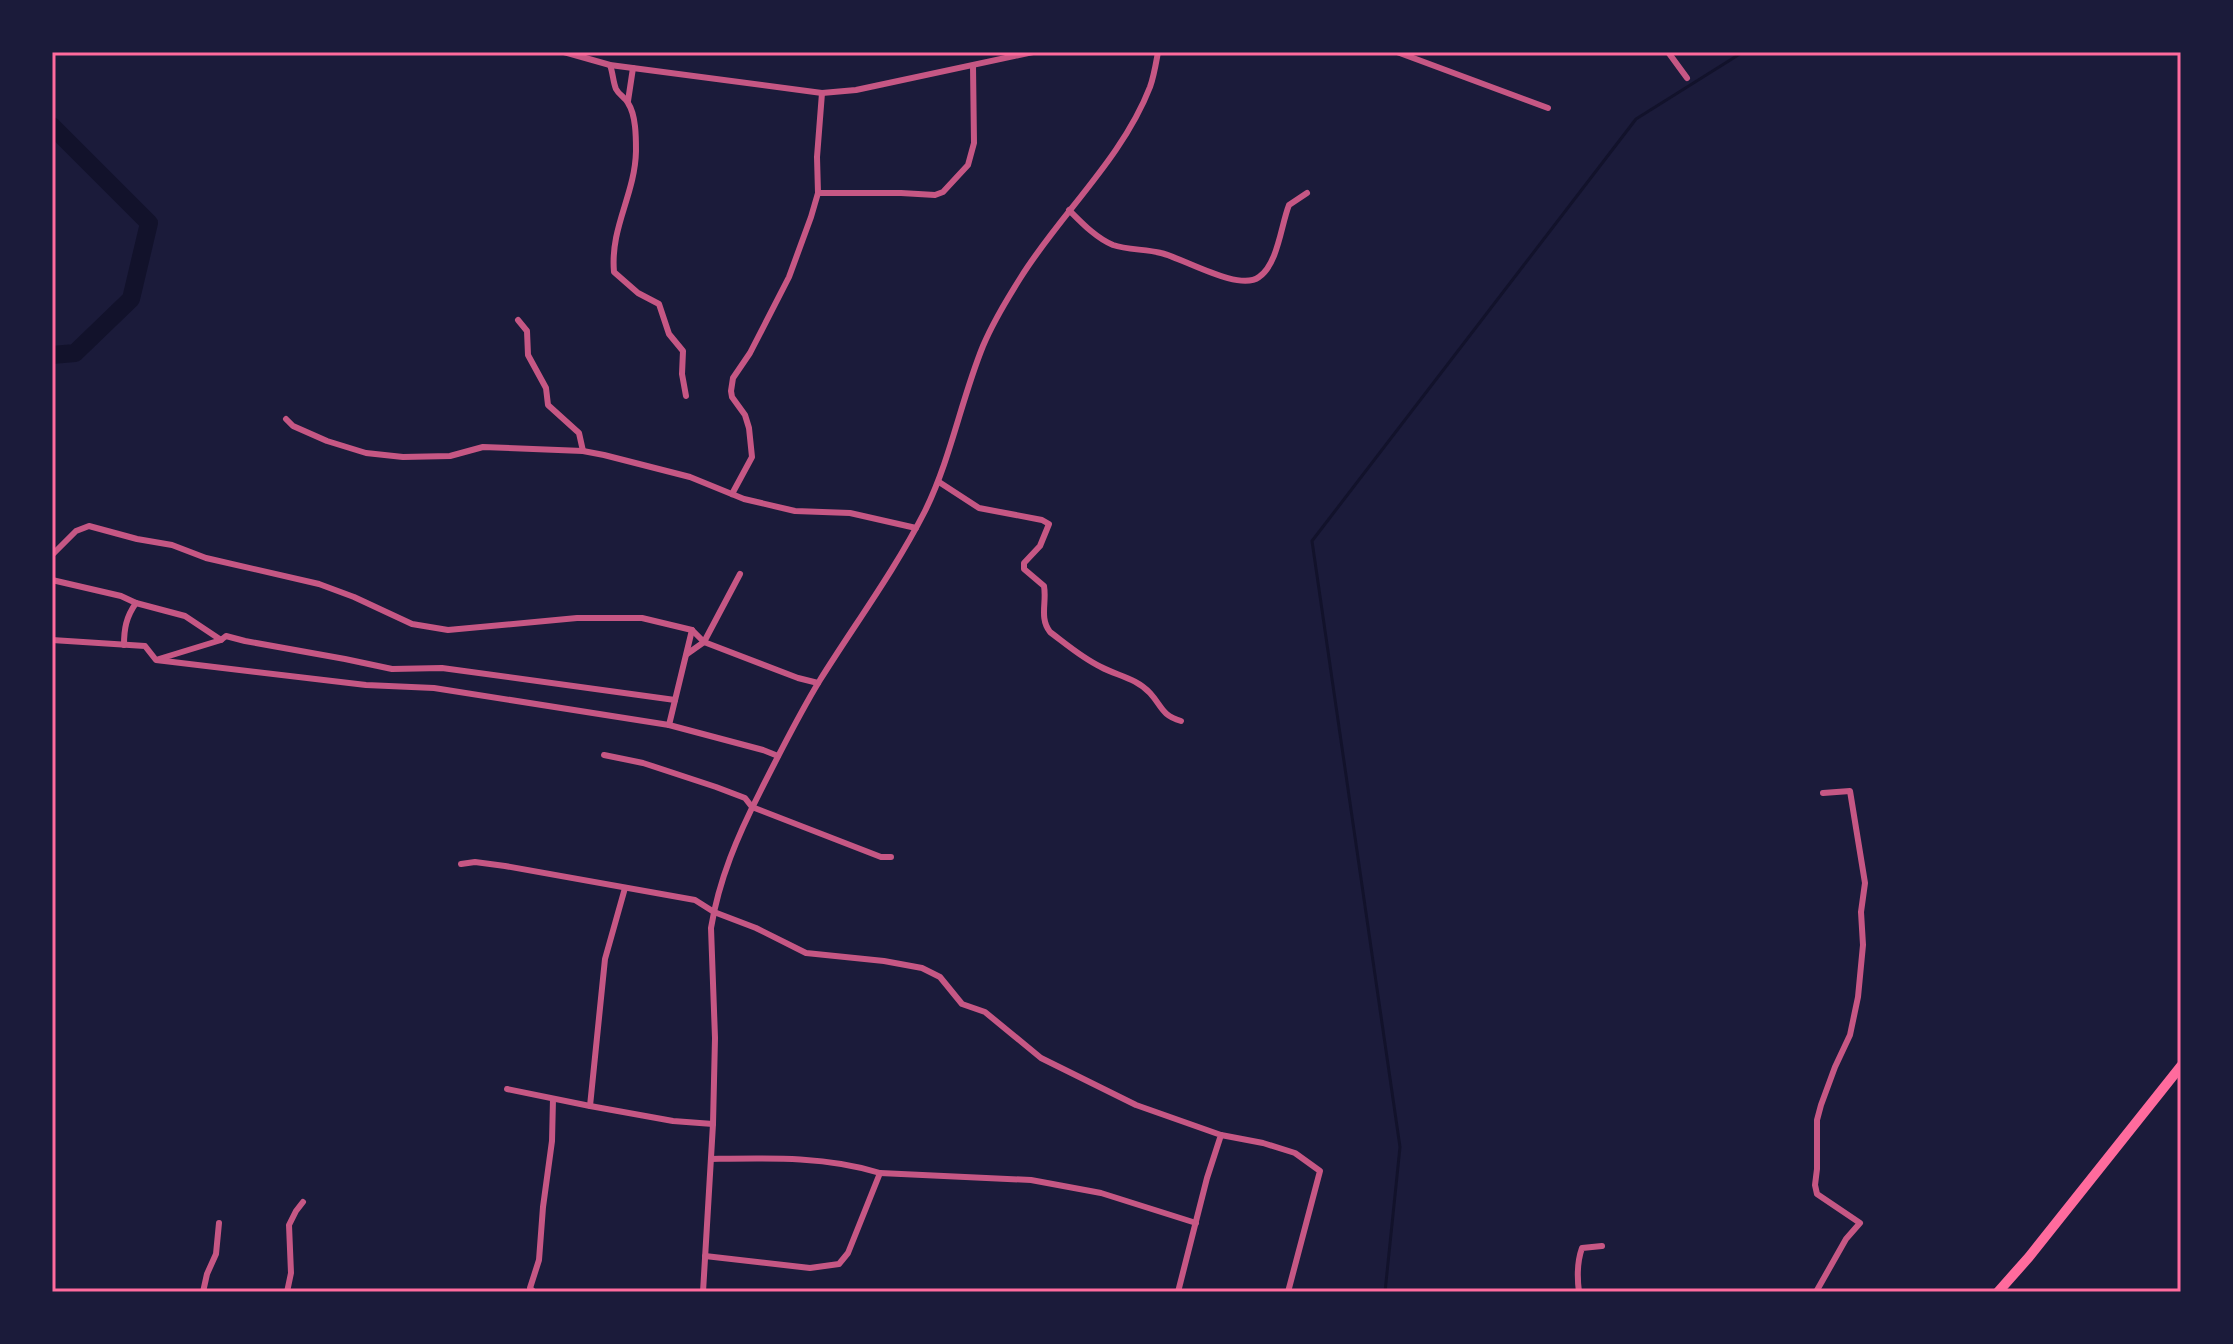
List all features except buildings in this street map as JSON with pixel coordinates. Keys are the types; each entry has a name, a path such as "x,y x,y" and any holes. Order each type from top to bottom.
{"highway":[{"path":"1998,1292 2181,1066"}],"street":[{"path":"564,52 610,65 822,93 856,90 1033,52"},
{"path":"703,1292 715,1038 711,928 733,847 818,683 916,528 939,482 983,345 1023,274 1133,121 1151,86 1158,52"},
{"path":"1397,52 1548,108"},
{"path":"1668,52 1687,78"},
{"path":"610,65 615,87 628,101"},
{"path":"818,193 935,195 943,192 968,165 974,143 973,66"},
{"path":"633,68 628,101 636,148 632,185 615,236 614,272 638,293 659,304 669,334 683,351 682,374 686,396"},
{"path":"732,494 752,457 745,415 732,397 733,378 750,353 789,277 818,193 817,157 822,93"},
{"path":"1069,210 1083,225 1114,245 1165,253 1188,265 1245,282 1256,280 1263,273 1278,243 1289,205 1307,193"},
{"path":"518,320 527,331 528,355 546,388 548,405 579,433 583,451"},
{"path":"286,419 293,426 327,441 366,453 403,457 450,456 483,447 583,451 690,477 744,499 795,511 850,513 916,528"},
{"path":"939,482 979,508 1049,524 1040,546 1024,563 1024,569 1044,586 1045,626 1088,660 1132,679 1150,693 1170,718 1181,721"},
{"path":"52,555 76,531 89,526 172,545 206,558 319,584 412,624 448,630 577,618 642,618 692,630 704,642 818,683"},
{"path":"687,654 704,642 740,574"},
{"path":"52,580 121,596 185,616 221,640"},
{"path":"124,645 124,628 129,612 136,603"},
{"path":"669,725 692,630"},
{"path":"156,660 226,636 392,669 442,668 675,700"},
{"path":"52,640 145,646 156,660 366,685 434,688 669,725 778,756"},
{"path":"604,755 643,763 716,787 745,798 752,807 881,857 891,857"},
{"path":"1816,1292 1846,1239 1860,1223 1817,1194 1815,1185 1817,1120 1850,1035 1858,997 1865,883 1850,791 1823,793"},
{"path":"461,864 475,862 505,866 695,900 714,912 756,928 806,953 922,968 940,977 962,1004 985,1012 1041,1058 1136,1105 1221,1135 1295,1153 1320,1171 1288,1292"},
{"path":"590,1106 605,959 625,888"},
{"path":"507,1089 673,1121 713,1124"},
{"path":"534,1292 530,1288 539,1260 552,1141 553,1099"},
{"path":"1178,1292 1221,1135"},
{"path":"711,1159 784,1158 880,1173 1031,1180 1101,1193 1196,1223"},
{"path":"705,1256 810,1268 839,1264 848,1253 880,1173"},
{"path":"287,1292 291,1273 289,1225 303,1202"},
{"path":"203,1292 216,1254 219,1223"},
{"path":"1579,1292 1578,1267 1582,1248 1602,1246"}],"waterway":[{"path":"1385,1292 1400,1147 1312,541 1636,119 1743,52"},
{"path":"52,126 149,223 131,299 75,353 52,355"}]}
